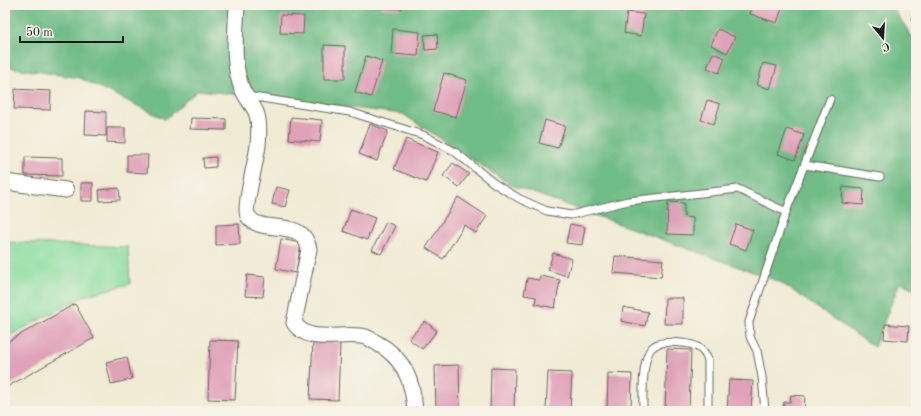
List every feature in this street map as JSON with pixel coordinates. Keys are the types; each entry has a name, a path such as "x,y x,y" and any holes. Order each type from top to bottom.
{"street":[{"path":"237,5 234,53 239,82 244,95 256,112 259,122 258,145 253,182 246,208 247,216 253,222 301,232 308,240 309,249 294,322 299,330 310,335 366,337 386,348 401,362 414,392 415,411"},
{"path":"5,182 66,190"}],"lane":[{"path":"244,95 350,112 423,135 454,151 501,188 520,199 547,210 571,215 628,201 738,189 786,212"},
{"path":"765,411 762,377 757,352 750,337 749,322 786,212 830,99"},
{"path":"805,166 880,177"},
{"path":"643,411 646,359 649,350 662,343 682,343 697,346 705,353 708,360 708,411"}],"green space":[{"path":"5,5 891,5 913,38 916,39 916,290 900,282 874,347 780,282 511,185 403,114 198,90 165,119 80,78 8,67 5,75"},
{"path":"5,242 128,247 130,284 86,295 5,338"}],"building":[{"path":"381,5 403,5 402,9 381,8"},
{"path":"438,5 460,5 459,9"},
{"path":"659,5 685,5 684,11 659,8"},
{"path":"753,5 783,5 777,23 750,14"},
{"path":"916,6 916,21 912,19"},
{"path":"627,12 644,14 641,36 624,33"},
{"path":"281,15 304,16 303,34 280,33"},
{"path":"393,29 420,32 418,56 391,54"},
{"path":"718,29 735,37 727,53 711,45"},
{"path":"437,34 438,49 425,50 424,35"},
{"path":"324,45 345,46 345,79 324,79"},
{"path":"713,53 725,58 719,73 707,68"},
{"path":"366,56 382,61 371,97 355,92"},
{"path":"763,63 777,66 770,89 757,85"},
{"path":"444,73 467,80 456,117 433,111"},
{"path":"15,89 51,91 50,110 14,109"},
{"path":"707,100 720,104 714,124 701,120"},
{"path":"86,111 106,112 106,136 85,135"},
{"path":"291,117 322,120 320,142 289,139"},
{"path":"191,118 226,119 226,130 190,129"},
{"path":"545,120 565,126 558,148 539,143"},
{"path":"370,124 388,131 377,161 359,154"},
{"path":"107,128 125,128 125,143 107,142"},
{"path":"787,129 804,135 795,160 778,154"},
{"path":"406,139 438,152 426,182 394,169"},
{"path":"127,155 148,155 147,173 127,172"},
{"path":"25,157 62,158 62,176 25,175"},
{"path":"216,157 216,167 204,168 203,158"},
{"path":"453,163 469,174 459,187 443,176"},
{"path":"81,183 93,183 93,201 81,201"},
{"path":"276,187 290,190 285,207 272,204"},
{"path":"843,187 864,189 863,205 842,203"},
{"path":"119,188 120,200 100,201 99,190"},
{"path":"458,197 487,216 476,233 464,225 443,259 426,248"},
{"path":"668,202 684,203 684,217 693,218 693,235 667,234"},
{"path":"351,209 375,218 367,240 343,231"},
{"path":"386,222 395,226 381,254 372,250"},
{"path":"239,224 240,244 216,245 216,225"},
{"path":"570,224 585,227 582,245 566,243"},
{"path":"736,224 753,230 746,250 729,244"},
{"path":"281,239 301,243 296,273 276,269"},
{"path":"553,253 572,259 567,276 548,270"},
{"path":"615,256 663,260 661,277 613,273"},
{"path":"247,275 265,277 263,297 245,296"},
{"path":"540,276 560,280 555,308 535,304 536,297 524,295 527,278 539,280"},
{"path":"665,298 683,298 683,324 664,324"},
{"path":"75,304 94,338 5,388 5,343"},
{"path":"623,307 648,312 645,326 621,321"},
{"path":"425,321 437,331 422,349 409,339"},
{"path":"885,324 909,326 908,341 884,339"},
{"path":"210,340 238,341 235,400 208,399"},
{"path":"313,341 340,342 338,400 310,399"},
{"path":"667,349 691,350 689,411 665,411"},
{"path":"127,357 132,379 111,384 106,362"},
{"path":"459,365 460,411 436,411 435,366"},
{"path":"491,368 515,369 514,411 490,411"},
{"path":"548,372 572,373 570,411 546,411"},
{"path":"608,373 632,374 631,411 607,411"},
{"path":"729,380 753,381 751,411 727,411"},
{"path":"791,395 805,396 804,411 783,411 784,402 790,402"}]}
